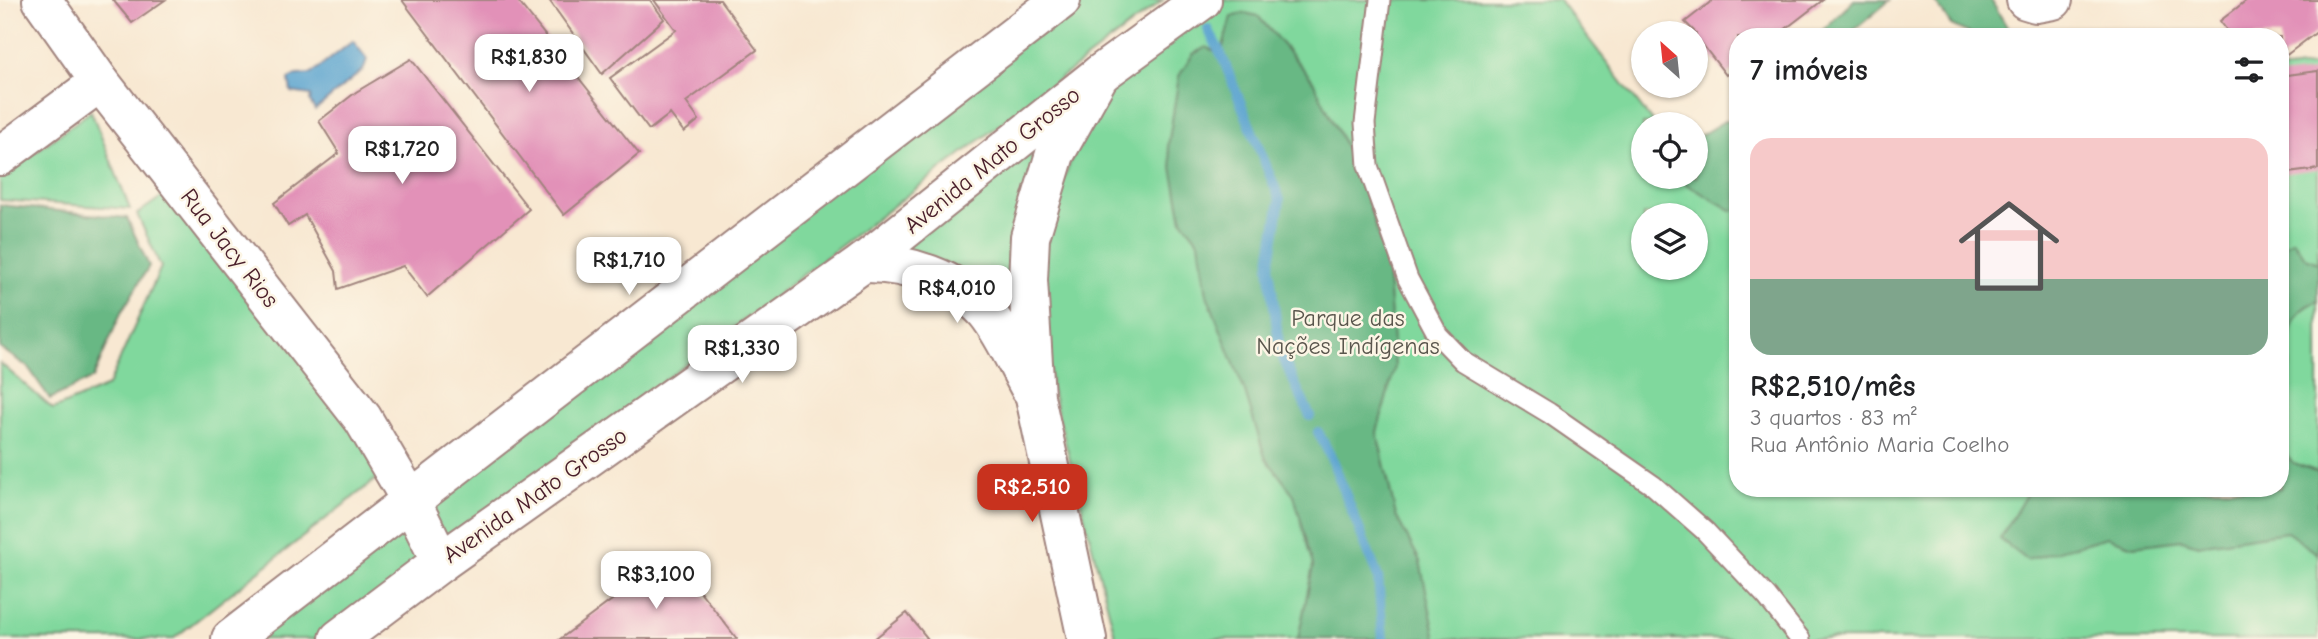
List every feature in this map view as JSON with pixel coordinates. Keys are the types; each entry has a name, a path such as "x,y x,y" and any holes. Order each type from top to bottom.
{"main road":[{"name":"Rua Jacy Rios","path":"42,0 100,82 363,419 411,501 441,562"},
{"path":"231,639 1061,0"},
{"name":"Avenida Mato Grosso","path":"339,639 441,562 863,263 1100,74 1202,0"},
{"path":"2026,0 2036,3 2053,0"},
{"path":"1087,639 1035,397 1028,280 1030,237 1055,154 1100,74"},
{"path":"0,156 100,82"},
{"path":"863,263 885,262 916,270 967,293 988,314 1035,397"}],"lane":[{"path":"1380,0 1365,123 1368,166 1408,279 1438,335 1463,362 1549,413 1654,486 1705,531 1767,597 1800,639"}],"green space":[{"path":"1075,0 1163,0 326,639 248,639"},
{"name":"Parque das Nações Indígenas","path":"1206,0 1559,0 1631,94 1631,98 1634,98 1645,112 1631,112 1631,189 1708,189 1708,166 1729,146 1729,497 2289,497 2289,69 2318,65 2318,639 1116,639 1051,387 1042,282 1046,222 1089,116 1134,62"},
{"path":"1854,0 1890,0 1857,28 1825,28"},
{"path":"1934,0 1991,0 2008,28 1958,28 1951,25"},
{"path":"1245,13 1258,16 1312,79 1362,180 1387,266 1395,367 1377,432 1396,516 1420,561 1436,639 1298,639 1313,566 1294,495 1265,457 1245,392 1207,295 1199,242 1182,220 1168,146 1179,76 1193,54 1206,47 1221,54 1231,17"},
{"path":"91,111 130,209 0,200 0,178"},
{"path":"1726,120 1729,120 1729,209 1694,189 1708,189 1708,131"},
{"path":"1050,130 1020,355 900,252"},
{"path":"167,193 389,469 173,639 0,639 0,363 53,409 108,386 161,267 137,214"},
{"path":"0,205 127,218 149,266 120,315 93,378 50,399 28,367 0,348"},
{"path":"2293,240 2306,258 2318,263 2318,301 2305,308 2292,327 2289,382 2289,242"},
{"path":"2289,458 2293,463 2318,472 2318,554 2287,532 2198,545 2182,540 2134,546 2107,537 2027,560 2000,539 2025,497 2289,497"}],"water":[{"path":"353,41 367,59 364,69 315,110 310,102 311,95 291,92 289,79 297,75 311,74"}],"building":[{"path":"113,0 165,0 132,23"},
{"path":"402,0 517,0 639,154 564,215"},
{"path":"549,0 650,0 664,19 602,74"},
{"path":"654,0 720,0 757,50 686,102 699,120 684,132 670,114 649,130 610,78 676,30"},
{"path":"1713,0 1823,0 1787,28 1729,28 1729,73 1726,75 1708,52 1708,21 1686,21"},
{"path":"2247,0 2318,0 2318,31 2289,53 2289,28 2225,28 2220,21"},
{"path":"411,59 529,209 427,297 403,266 338,289 336,271 305,215 288,226 274,203 339,153 319,121 356,92"},
{"path":"2318,71 2318,169 2289,173 2289,75"},
{"path":"672,555 737,639 560,639"},
{"path":"907,613 928,639 874,639"}],"waterway":[{"path":"1208,29 1221,54 1280,200 1269,267 1280,352 1310,416"},
{"path":"1318,432 1330,455 1378,577 1383,639"}]}
